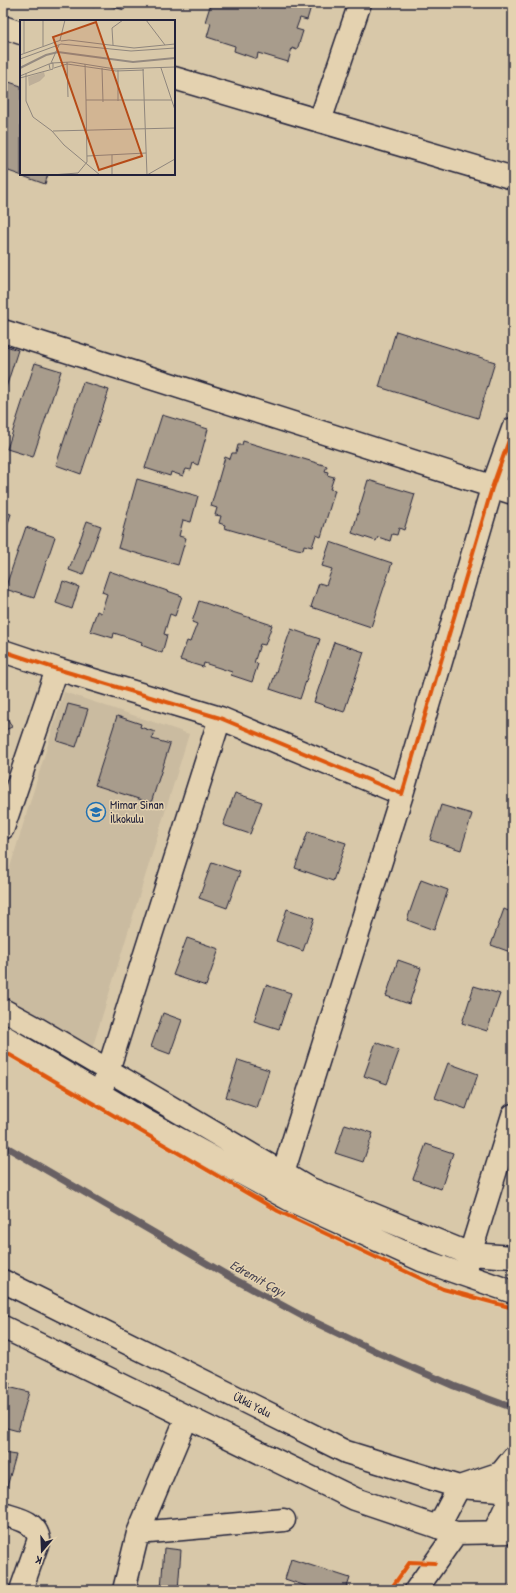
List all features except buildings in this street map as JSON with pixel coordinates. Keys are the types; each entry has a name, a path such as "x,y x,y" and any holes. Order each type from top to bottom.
{"street":[{"path":"320,121 360,3"},
{"path":"3,27 20,33"},
{"path":"175,78 513,178"},
{"path":"3,331 503,491"},
{"path":"280,1183 402,794 503,491 513,429"},
{"path":"3,651 56,669 220,718 402,794"},
{"path":"3,828 56,669"},
{"path":"101,1094 220,718"},
{"path":"3,1010 108,1070 280,1183 294,1202 421,1260 513,1292"},
{"path":"3,1036 101,1094 280,1183 308,1188 470,1254 513,1257"},
{"path":"464,1276 513,1115"},
{"name":"Ülkü Yolu","path":"3,1280 346,1452 459,1487 511,1481"},
{"path":"3,1327 355,1499 447,1530 503,1532 511,1481"},
{"path":"124,1590 138,1533 187,1417"},
{"path":"416,1590 447,1530 459,1487"},
{"path":"3,1514 30,1523 38,1531 38,1546 21,1590"},
{"path":"138,1533 284,1520"}],"shaded area":[{"name":"Mimar Sinan İlkokulu","path":"64,692 189,734 92,1049 3,1000 3,890"}],"waterway":[{"name":"Edremit Çayı","path":"3,1145 232,1278 304,1317 379,1353 454,1386 513,1408"}],"cycle path":[{"path":"3,651 57,669 220,718 402,794 492,488 513,429"},
{"path":"3,1051 278,1211 443,1289 513,1308"},
{"path":"390,1590 410,1562 435,1563"}],"place":[{"name":"Mimar Sinan İlkokulu","path":"96,812"}]}
